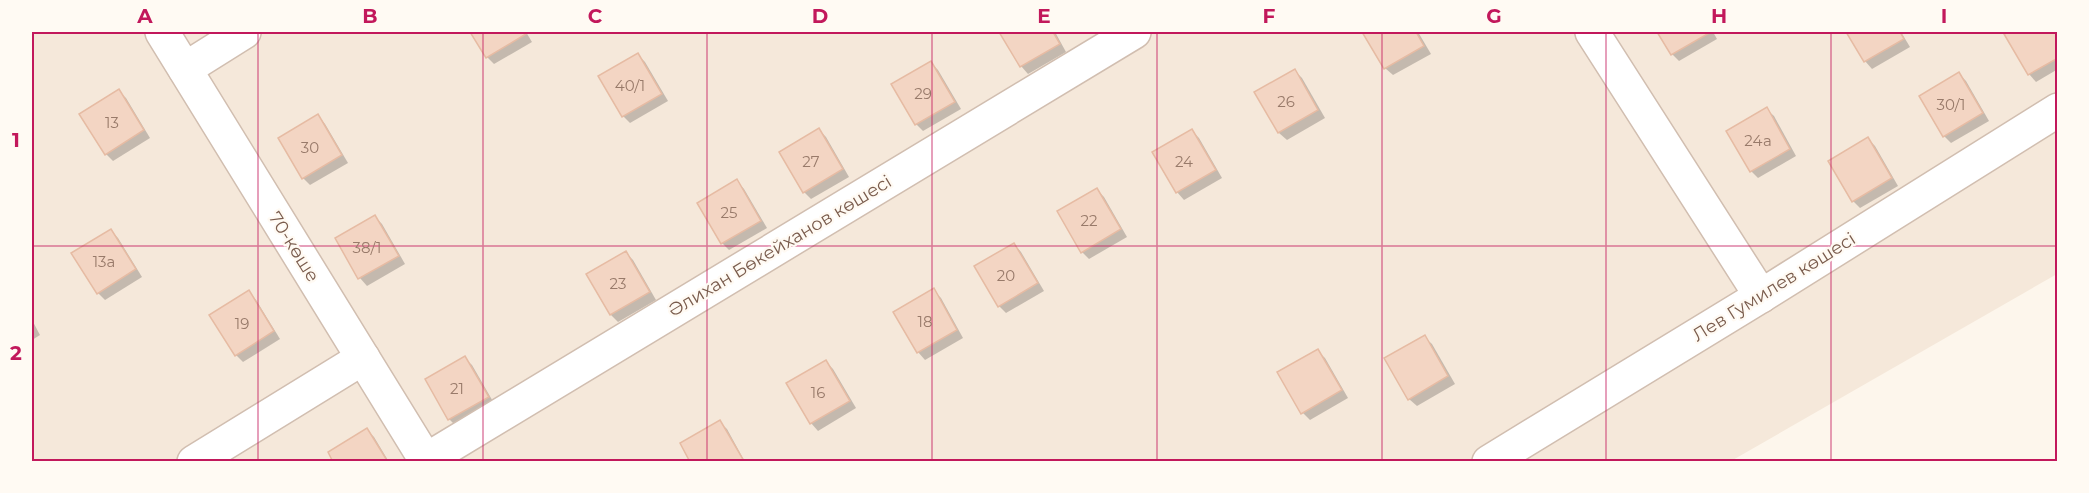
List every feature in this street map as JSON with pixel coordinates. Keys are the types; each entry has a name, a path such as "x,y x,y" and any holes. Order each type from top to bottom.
{"street":[{"name":"70-көше","path":"162,32 426,461"},
{"path":"185,69 244,32"},
{"name":"Әлихан Бөкейханов көшесі","path":"426,461 1134,32"},
{"path":"1592,32 1761,296"},
{"name":"Лев Гумилев көшесі","path":"1489,462 1761,296 2058,110"},
{"path":"194,462 363,358"}],"shaded area":[{"path":"32,32 2057,32 2057,274 1731,461 32,461"}],"building":[{"path":"470,32 524,32 526,34 486,58"},
{"path":"999,32 1053,32 1060,44 1020,67"},
{"path":"1362,32 1416,32 1424,46 1384,69"},
{"path":"1657,32 1711,32 1671,55"},
{"path":"1846,32 1900,32 1904,39 1864,62"},
{"path":"2009,32 2056,32 2058,58 2028,75 2004,34"},
{"path":"638,53 662,94 622,117 598,76"},
{"path":"931,61 955,102 915,125 891,84"},
{"path":"1295,69 1318,110 1278,133 1254,92"},
{"path":"1959,72 1983,113 1943,137 1919,96"},
{"path":"119,89 144,130 105,155 79,114"},
{"path":"1767,107 1790,149 1750,172 1726,131"},
{"path":"318,114 342,155 302,179 278,138"},
{"path":"819,128 843,169 803,193 779,152"},
{"path":"1192,129 1216,170 1176,193 1152,152"},
{"path":"1868,137 1892,178 1852,202 1828,161"},
{"path":"737,179 761,221 721,244 697,203"},
{"path":"1097,188 1121,229 1081,253 1057,211"},
{"path":"375,215 399,256 358,279 335,238"},
{"path":"111,229 136,269 97,294 71,253"},
{"path":"1014,243 1038,283 998,307 974,266"},
{"path":"626,251 650,292 610,315 586,274"},
{"path":"934,288 957,330 917,353 893,312"},
{"path":"249,290 274,331 235,356 209,315"},
{"path":"1425,335 1448,376 1408,400 1384,358"},
{"path":"1318,349 1342,390 1301,414 1277,372"},
{"path":"465,356 489,397 448,420 425,379"},
{"path":"826,360 850,401 810,424 786,383"},
{"path":"720,420 744,461 690,462 680,443"},
{"path":"367,428 388,462 333,462 328,452"}]}
